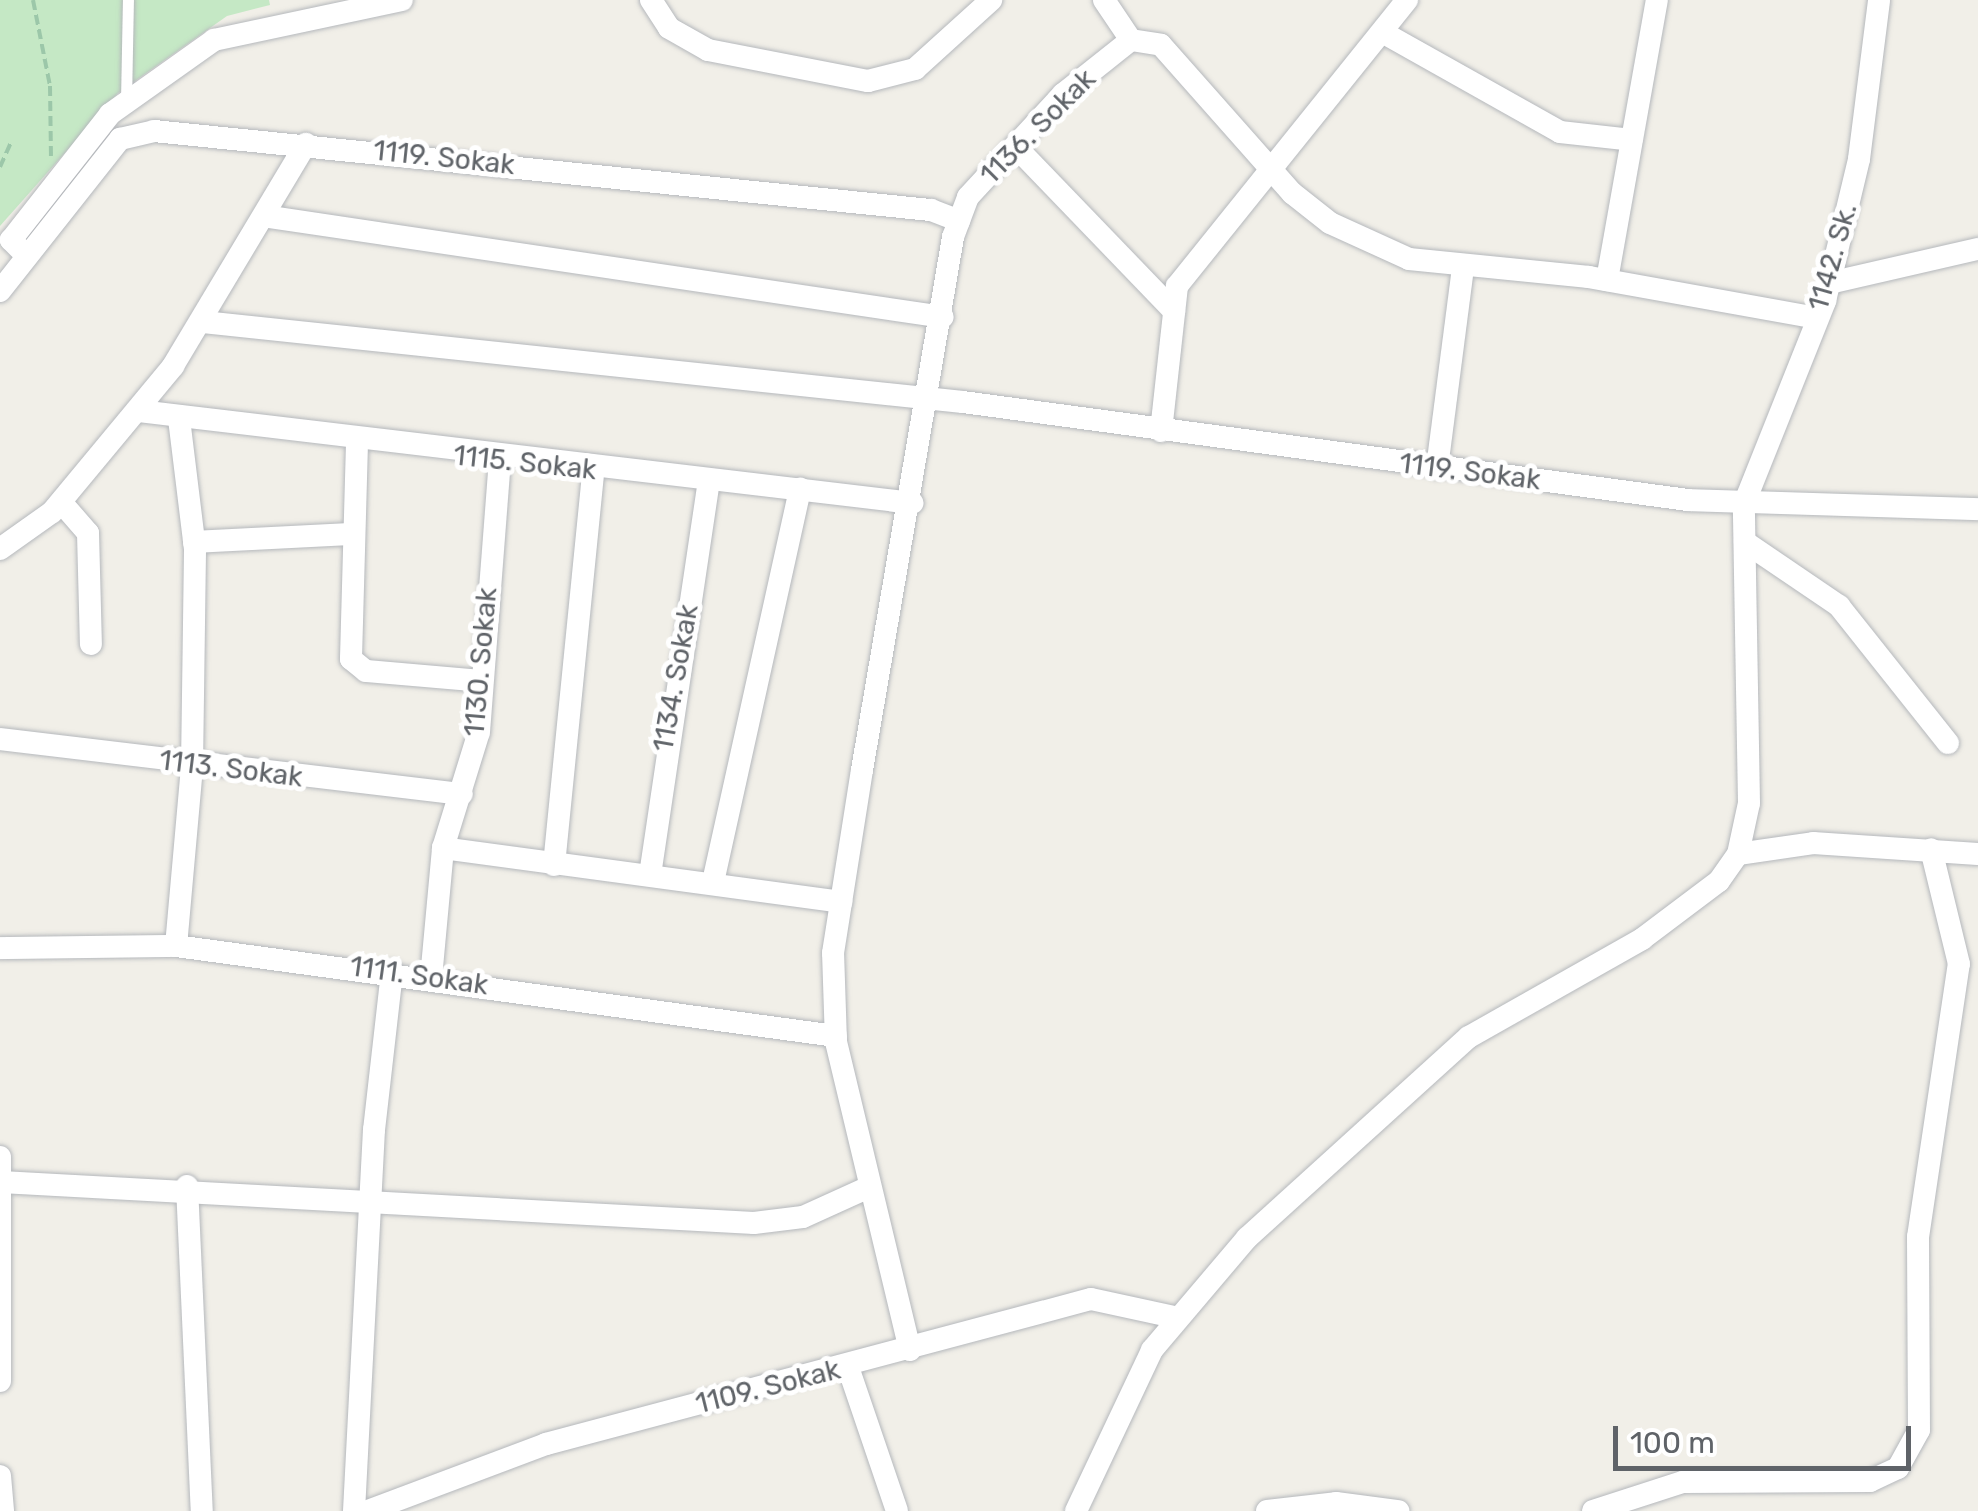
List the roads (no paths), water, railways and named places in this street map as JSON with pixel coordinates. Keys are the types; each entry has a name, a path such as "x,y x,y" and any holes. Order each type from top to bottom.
{"street":[{"path":"13,242 49,185 126,101 236,32 402,0"},
{"path":"651,0 690,43 868,81 915,69 991,0"},
{"path":"1104,0 1131,40 1161,44 1268,169 1330,223 1409,258 1463,268 1607,280 1817,318"},
{"path":"1162,431 1174,311 1194,256 1407,0"},
{"path":"1607,280 1657,0"},
{"name":"1142. Sk.","path":"1744,504 1829,283 1859,159 1880,0"},
{"path":"1382,32 1560,132 1632,140"},
{"name":"1136. Sokak","path":"910,1350 836,1036 841,902 959,221 968,197 1131,40"},
{"name":"1119. Sokak","path":"0,291 13,242 134,132 306,144 931,210 959,221"},
{"path":"0,549 61,502 139,411 270,217 306,144"},
{"path":"1016,147 1174,311"},
{"path":"270,217 942,317"},
{"path":"1829,283 1978,249"},
{"path":"1436,468 1463,268"},
{"name":"1119. Sokak","path":"202,322 963,402 1436,468 1744,504 1978,509"},
{"name":"1115. Sokak","path":"139,411 500,461 800,488 913,503"},
{"path":"176,946 192,766 194,542 179,419"},
{"path":"357,443 351,659 366,672 482,681"},
{"name":"1130. Sokak","path":"431,978 443,848 462,794 482,681 500,461"},
{"path":"554,865 593,471"},
{"name":"1134. Sokak","path":"650,876 709,480"},
{"path":"713,882 800,488"},
{"path":"61,502 88,533 91,644"},
{"path":"1076,1511 1174,1317 1353,1134 1469,1038 1642,938 1719,881 1738,854 1749,804 1744,504"},
{"path":"194,542 354,534"},
{"path":"1745,542 1839,606 1948,743"},
{"name":"1113. Sokak","path":"0,739 192,766 462,794"},
{"path":"1738,854 1813,843 1978,854"},
{"path":"443,848 841,902"},
{"path":"1593,1511 1683,1482 1870,1481 1898,1468 1919,1430 1918,1237 1959,964 1931,849"},
{"name":"1111. Sokak","path":"0,948 176,946 392,971 836,1036"},
{"path":"354,1511 371,1200 392,971"},
{"path":"0,1157 0,1381"},
{"path":"1,1182 187,1186 754,1222 803,1217 870,1187"},
{"path":"187,1186 202,1511"},
{"name":"1109. Sokak","path":"368,1511 546,1444 1092,1299 1174,1317"},
{"path":"848,1366 898,1511"},
{"path":"0,1476 3,1511"},
{"path":"1267,1511 1336,1503 1398,1511"}],"lane":[{"path":"126,101 128,0"}]}
